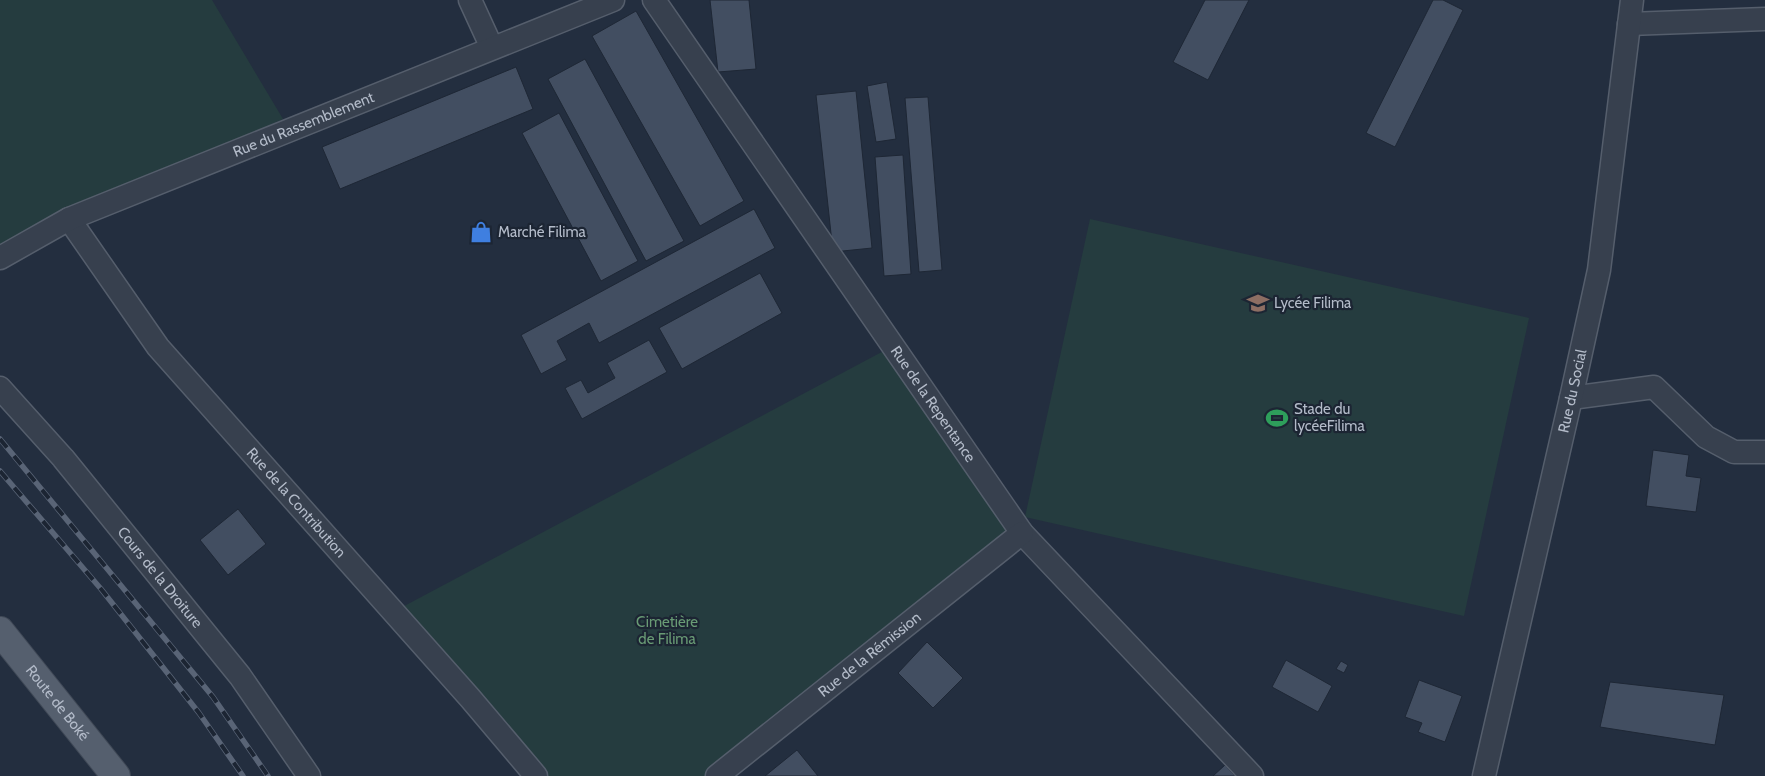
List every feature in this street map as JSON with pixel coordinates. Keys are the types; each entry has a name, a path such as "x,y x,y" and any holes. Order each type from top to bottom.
{"main road":[{"name":"Route de Boké","path":"0,631 116,776"}],"street":[{"path":"470,0 492,48"},
{"name":"Rue du Rassemblement","path":"0,258 69,219 613,0"},
{"name":"Rue de la Repentance","path":"654,0 1022,533 1252,776"},
{"name":"Rue du Social","path":"1484,776 1599,270 1632,0"},
{"path":"1629,24 1765,18"},
{"name":"Rue de la Contribution","path":"69,219 158,347 457,684 536,776"},
{"name":"Cours de la Droiture","path":"0,388 63,458 240,676 308,776"},
{"path":"1571,398 1654,388 1706,436 1734,452 1765,452"},
{"name":"Rue de la Rémission","path":"717,776 1022,533"}],"green space":[{"path":"0,0 212,0 283,119 0,248"},
{"name":"Stade du lycéeFilima","path":"1090,219 1529,318 1464,616 1025,517"},
{"name":"Cimetière de Filima","path":"893,346 1022,533 717,776 535,776 393,612"}],"building":[{"path":"710,0 749,0 756,69 718,72"},
{"path":"1205,0 1249,0 1208,80 1173,62"},
{"path":"1433,0 1443,0 1463,10 1395,147 1366,133"},
{"path":"636,11 744,201 700,226 592,36"},
{"path":"585,59 684,241 646,261 548,79"},
{"path":"516,67 533,109 340,189 322,147"},
{"path":"887,82 896,139 876,142 867,86"},
{"path":"856,91 872,248 833,252 816,95"},
{"path":"928,97 942,270 919,272 905,98"},
{"path":"559,113 638,261 601,281 522,133"},
{"path":"903,155 911,274 884,276 875,157"},
{"path":"754,209 775,248 599,343 589,323 557,341 567,360 541,374 521,335"},
{"path":"760,273 782,313 682,369 659,328"},
{"path":"649,340 667,372 582,419 565,388 581,380 588,393 615,378 607,363"},
{"path":"1653,450 1689,455 1686,476 1701,478 1696,512 1646,506"},
{"path":"238,509 266,544 228,575 200,540"},
{"path":"927,642 963,678 933,708 898,673"},
{"path":"1286,660 1332,686 1318,712 1272,687"},
{"path":"1341,661 1348,665 1344,673 1336,669"},
{"path":"1419,680 1462,696 1445,742 1418,732 1422,723 1405,717"},
{"path":"1610,682 1724,695 1715,745 1600,727"},
{"path":"797,750 818,776 765,776"},
{"path":"1225,765 1235,776 1213,776"}],"railway":[{"path":"0,439 213,697 268,776"},
{"path":"0,471 101,589 199,713 243,776"}],"place":[{"name":"Marché Filima","path":"481,232"},
{"name":"Lycée Filima","path":"1258,303"},
{"name":"Stade du lycéeFilima","path":"1277,418"}]}
